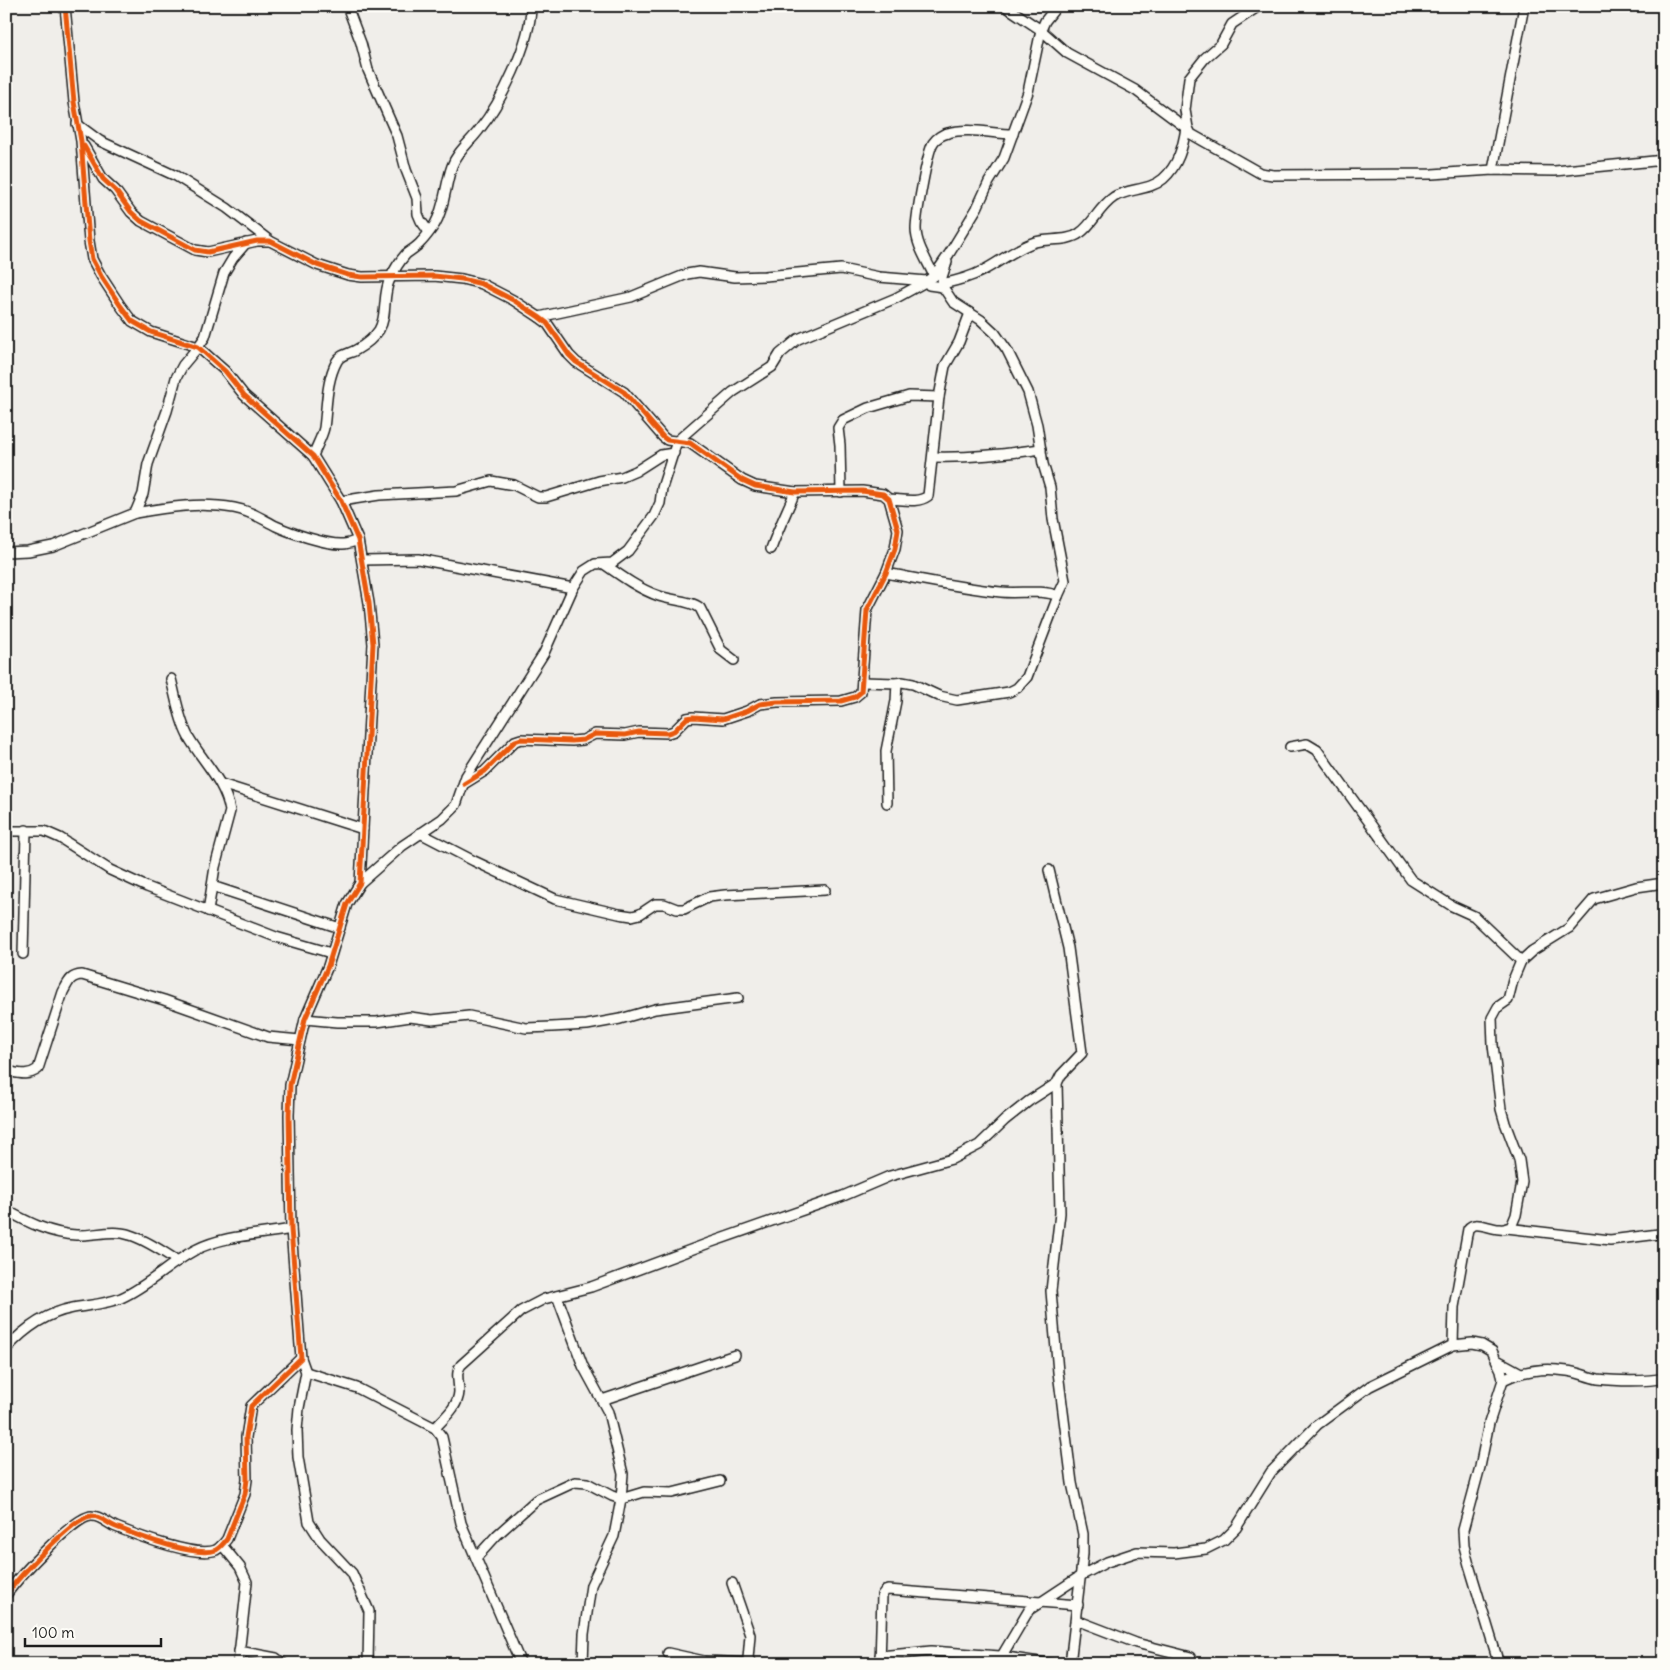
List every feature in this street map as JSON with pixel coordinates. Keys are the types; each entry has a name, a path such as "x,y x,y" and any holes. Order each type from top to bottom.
{"street":[{"path":"65,6 69,59 81,141 89,241 92,259 101,276 132,321 151,332 198,347 225,370 244,395 313,456 341,501 358,540 363,560 373,644 360,883"},
{"path":"348,6 361,42 368,70 397,136 406,170 417,198 418,214 430,232"},
{"path":"313,456 323,429 328,394 335,366 342,356 354,351 370,340 383,323 385,297 389,280 397,265 430,232 441,209 452,166 460,151 491,114 511,75 528,32 531,6"},
{"path":"1005,6 1041,30 1067,54 1135,90 1187,128 1191,134 1260,173 1273,176 1432,174 1493,170 1555,171 1664,160"},
{"path":"1057,6 1045,21 1041,30 1032,79 1004,158 949,254 931,278 929,285 942,285 961,280 1034,243 1080,233 1100,208 1113,198 1122,193 1149,187 1164,178 1171,170 1183,147 1187,128 1185,110 1189,78 1206,58 1217,49 1232,24 1259,6"},
{"path":"1493,170 1524,6"},
{"path":"77,124 100,141 176,176 227,208 270,242 334,272 362,277 392,275 462,279 482,284 513,300 547,323 569,356 576,362 624,392 636,404 658,434 667,440 690,443 742,480 755,486 795,492 862,491 882,494 889,499 914,501 928,496 945,366 959,342 970,313"},
{"path":"931,278 916,230 918,209 932,145 941,136 949,132 973,131 1013,134"},
{"path":"81,141 103,179 115,190 131,212 141,221 195,250 220,251 257,241 270,242"},
{"path":"135,513 143,494 148,464 167,411 176,378 183,365 205,337 224,273 233,258 246,243"},
{"path":"862,682 902,682 913,684 939,696 957,700 1009,692 1017,688 1027,677 1065,580 1053,519 1050,486 1043,464 1037,425 1028,392 1008,350 995,333 953,302 942,285 942,277 949,254"},
{"path":"539,317 631,297 686,274 699,272 745,277 841,269 879,277 931,278"},
{"path":"368,1664 369,1610 352,1573 320,1540 309,1522 298,1457 297,1430 299,1408 306,1372 302,1358 291,1228 288,1114 290,1085 305,1019 328,966 347,904 360,883 402,846 442,819 456,806 466,776 544,653 573,588 584,571 594,564 612,563 628,552 654,516 678,441 733,392 772,367 780,354 798,339 896,298 931,278"},
{"path":"841,492 838,428 842,420 868,408 909,396 940,397"},
{"path":"934,457 993,456 1041,449"},
{"path":"341,501 379,495 456,491 491,481 514,485 546,498 598,481 622,477 636,471 661,455 674,453"},
{"path":"770,549 795,492"},
{"path":"464,784 485,771 515,741 521,739 572,741 583,740 595,734 668,733 674,731 687,718 723,719 760,704 841,701 855,697 861,692 867,610 886,573 895,549 898,530 889,499"},
{"path":"6,552 28,551 53,546 135,513 164,508 209,505 236,508 291,533 337,544 358,540"},
{"path":"363,560 418,559 573,588"},
{"path":"604,564 629,581 657,595 696,604 700,608 721,650 734,660"},
{"path":"886,573 992,592 1012,594 1050,593 1058,596"},
{"path":"171,679 188,736 221,784 229,803 230,811 215,867 208,911"},
{"path":"887,803 886,751 896,701 897,683"},
{"path":"1290,747 1307,744 1316,750 1411,880 1452,906 1474,916 1521,961"},
{"path":"221,784 363,829"},
{"path":"23,954 26,830"},
{"path":"6,831 44,831 110,870 276,937 331,954"},
{"path":"420,833 555,899 632,916 640,914 655,904 664,904 677,909 684,909 709,898 724,895 825,890"},
{"path":"1049,870 1068,948 1082,1053 1061,1075 1057,1083 1060,1213 1051,1291 1058,1372 1071,1474 1084,1554 1070,1664"},
{"path":"1507,1228 1514,1222 1522,1182 1520,1160 1501,1109 1493,1045 1492,1018 1498,1007 1508,1000 1521,961 1532,951 1569,928 1594,899 1636,887 1664,882"},
{"path":"212,886 340,928"},
{"path":"6,1071 32,1074 38,1069 63,992 74,976 82,975 164,1000 268,1037 300,1040"},
{"path":"305,1019 336,1022 377,1022 410,1017 432,1020 468,1016 526,1028 552,1027 588,1025 620,1019 655,1009 738,998"},
{"path":"435,1428 454,1407 459,1393 458,1370 461,1365 521,1311 544,1299 591,1287 718,1239 843,1196 890,1176 952,1158 979,1145 1005,1120 1029,1101 1057,1083"},
{"path":"6,1210 43,1228 60,1233 76,1235 130,1234 178,1261"},
{"path":"1454,1345 1454,1307 1468,1229 1471,1226 1476,1224 1500,1230 1507,1228 1610,1240 1664,1235"},
{"path":"6,1349 18,1335 34,1323 70,1308 101,1304 130,1294 196,1250 237,1236 291,1228"},
{"path":"557,1296 583,1366 608,1412 623,1474 614,1536 591,1585 584,1634 583,1664"},
{"path":"999,1660 1028,1610 1082,1575 1107,1562 1136,1552 1174,1553 1206,1549 1224,1540 1236,1528 1271,1472 1317,1425 1370,1386 1454,1345 1472,1343 1482,1344 1492,1351 1503,1380 1488,1422 1480,1467 1463,1530 1467,1556 1499,1664"},
{"path":"602,1400 735,1356"},
{"path":"6,1595 15,1582 41,1555 80,1520 91,1516 101,1518 114,1526 177,1547 197,1551 215,1550 222,1545 227,1539 246,1494 246,1437 251,1406 302,1358"},
{"path":"1497,1360 1519,1372"},
{"path":"1503,1380 1519,1372 1538,1369 1561,1370 1598,1379 1653,1380 1664,1378"},
{"path":"306,1372 357,1388 435,1428 442,1437 461,1523 520,1664"},
{"path":"476,1558 497,1535 536,1500 575,1482 587,1483 612,1496 621,1498 644,1492 672,1493 720,1481"},
{"path":"222,1545 240,1567 247,1582 238,1664"},
{"path":"732,1583 750,1635 748,1659 752,1663"},
{"path":"1052,1664 931,1652 880,1660 882,1595 884,1591 888,1590 1078,1605"},
{"path":"1076,1620 1136,1643 1190,1657"},
{"path":"239,1651 276,1658 284,1664"},
{"path":"668,1653 704,1661 752,1663"},
{"path":"789,1664 796,1664"}],"cycle path":[{"path":"6,1595 60,1536 84,1518 92,1516 98,1517 113,1526 166,1545 207,1552 219,1548 227,1539 245,1494 247,1480 246,1437 251,1406 301,1358 291,1229 290,1085 305,1019 328,966 347,904 360,883 373,644 369,603 358,540 341,501 313,456 244,395 225,371 198,347 151,332 132,321 101,276 92,259 81,141 74,102 65,6"},
{"path":"84,146 103,179 115,190 131,212 141,221 195,250 208,252 257,241 270,241 317,265 348,275 362,277 434,276 462,279 482,284 513,300 547,323 576,362 624,392 663,437 667,440 690,443 742,480 755,486 795,492 862,491 883,494 889,499 898,530 895,549 886,573 867,610 861,692 855,697 841,701 760,704 747,711 723,719 687,718 674,731 668,733 595,734 583,740 572,741 521,739 515,741 485,771 464,784"}]}
